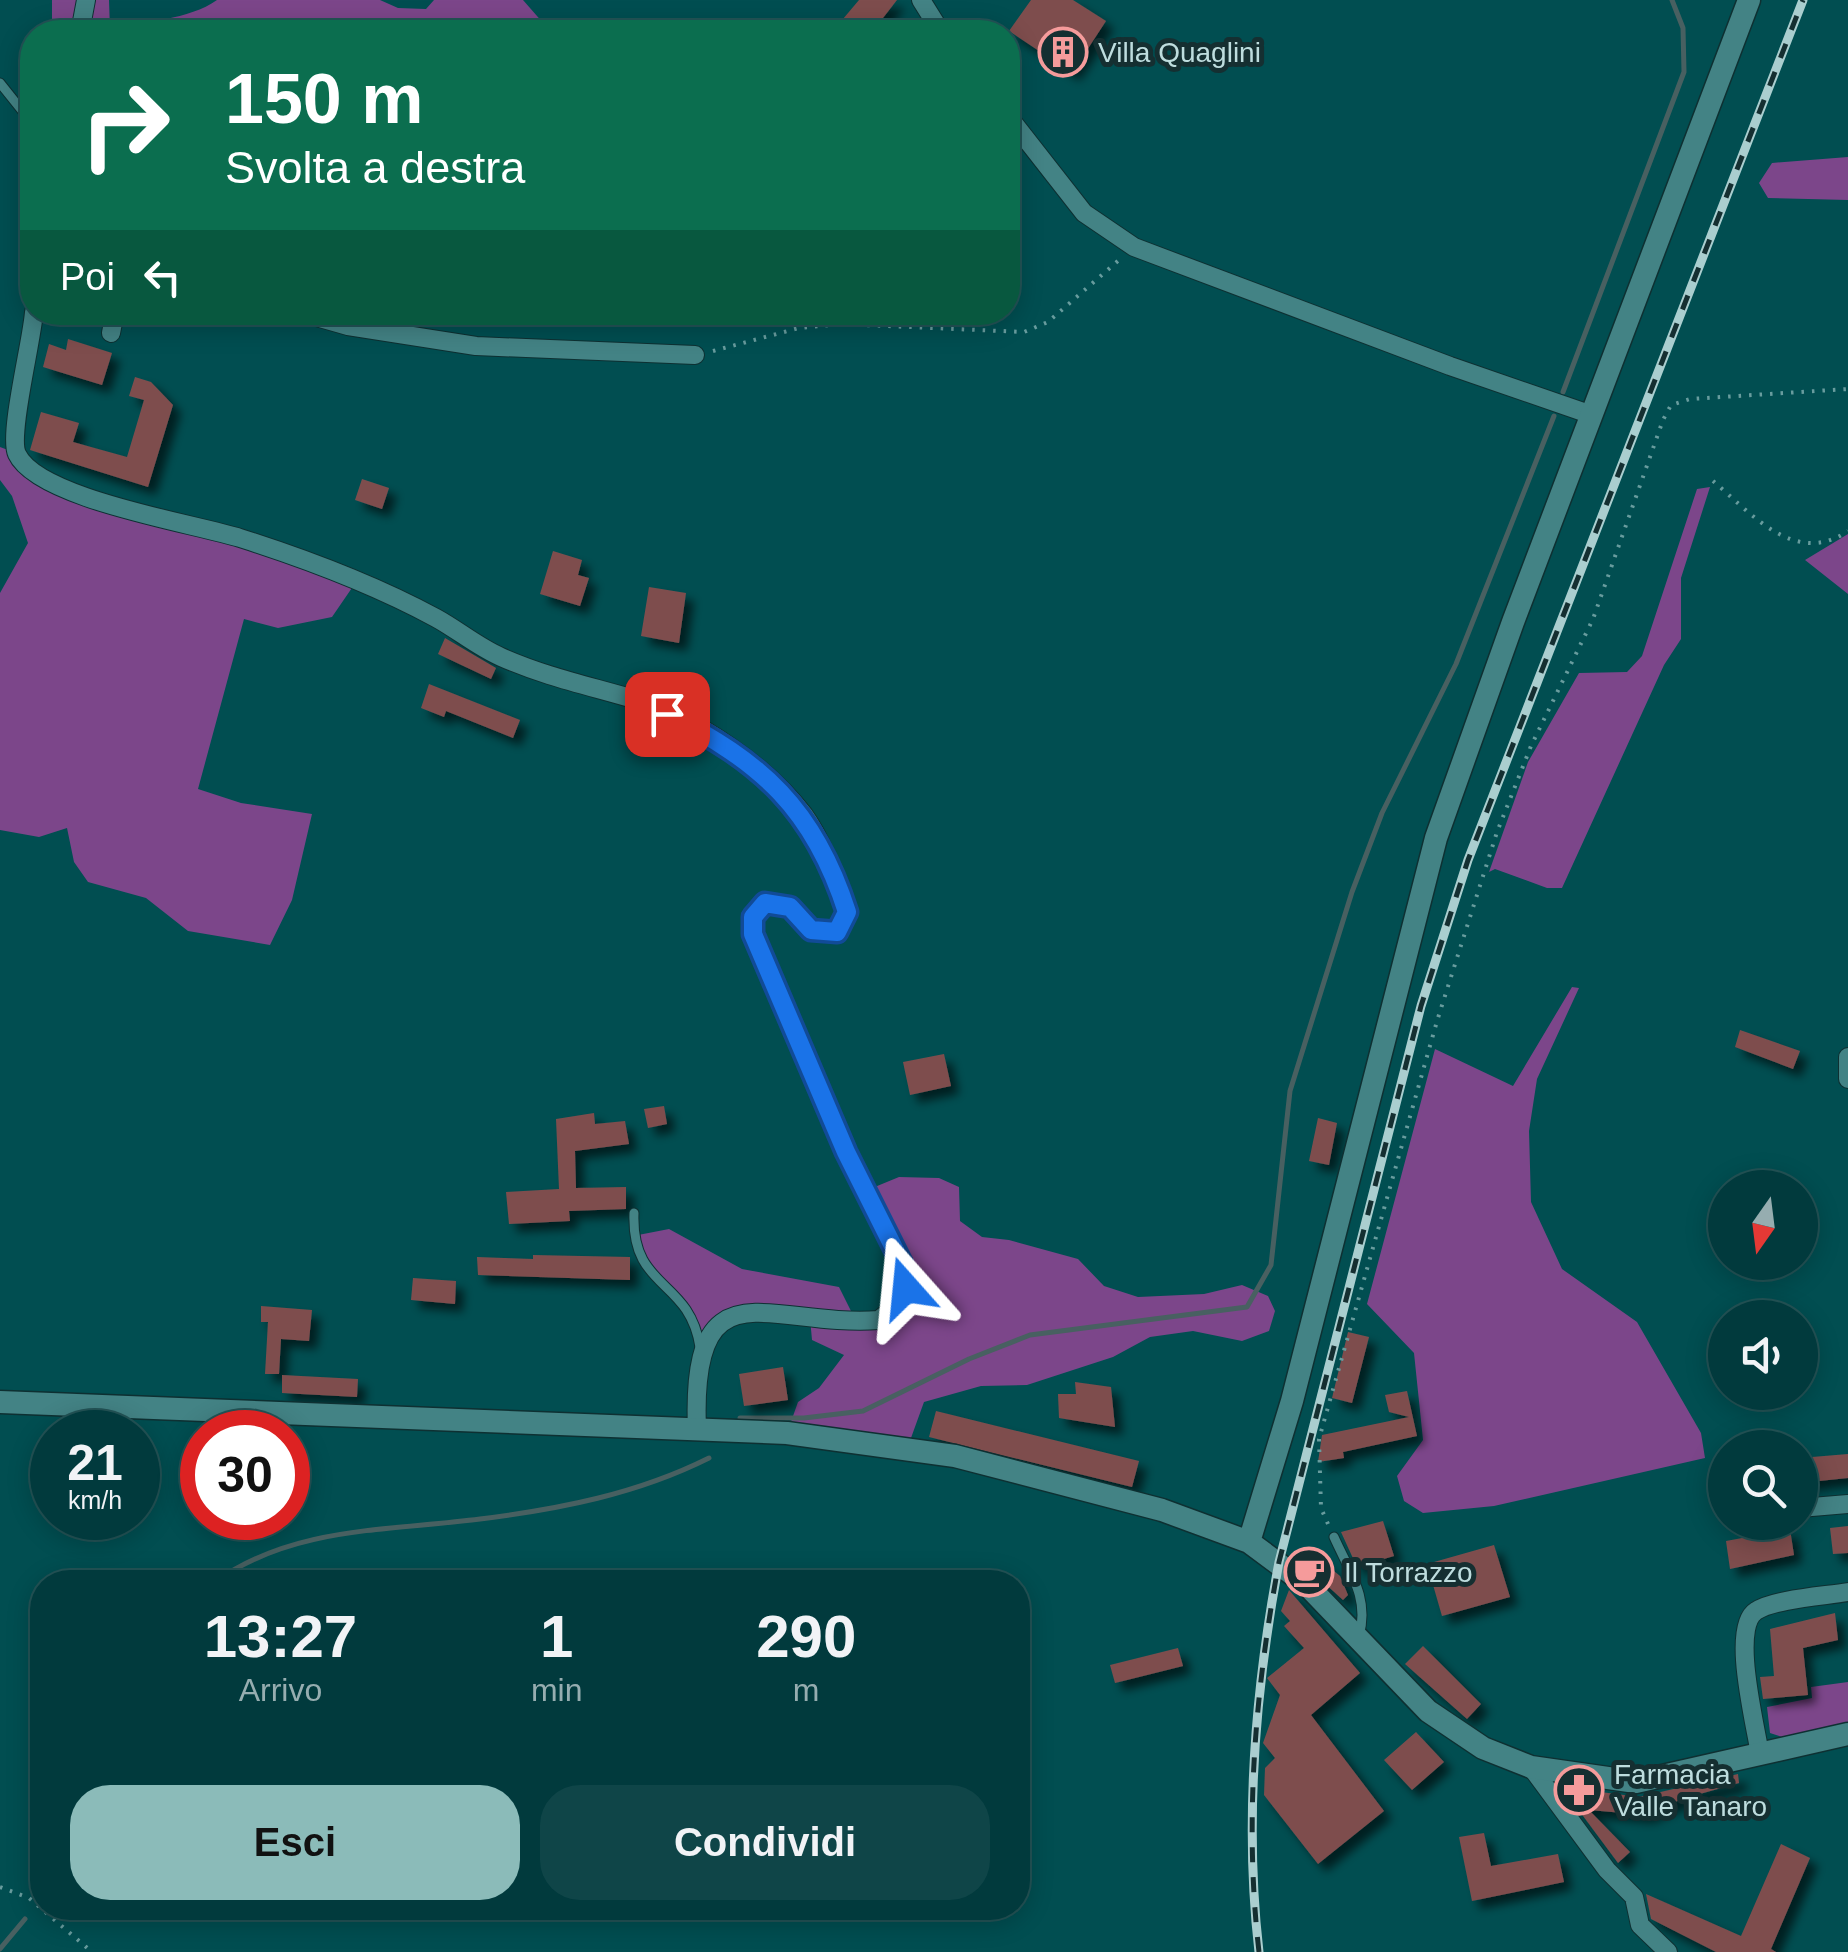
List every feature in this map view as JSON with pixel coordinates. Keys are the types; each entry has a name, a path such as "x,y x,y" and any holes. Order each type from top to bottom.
{"street":[{"path":"1249,1542 1292,1402 1436,838 1749,0"},
{"path":"1020,131 1084,214 1134,246 1450,366 1592,415"},
{"path":"33,325 31,353 14,426 16,453 37,476 111,504 238,537 304,560 434,617 495,654 544,675 641,701 742,755 804,816 836,876 847,912 837,932 811,930 790,907 765,903 753,917 753,934 846,1152 902,1264 906,1288 897,1305 878,1320 811,1318 749,1309 733,1314 718,1327 701,1354 695,1395 697,1430"},
{"path":"111,333 113,325"},
{"path":"344,325 492,348 695,354"},
{"path":"1848,1057 1848,1079"},
{"path":"0,1402 787,1434 955,1456 1162,1510 1249,1542 1306,1585 1404,1688 1453,1730 1530,1767 1636,1782 1848,1734"},
{"path":"1818,1506 1848,1504"},
{"path":"1760,1755 1743,1644 1747,1619 1759,1608 1848,1592"},
{"path":"1530,1767 1607,1870 1634,1897 1640,1924 1668,1952"}],"lane":[{"path":"0,83 20,108"},
{"path":"634,1213 639,1260 648,1272 674,1290 688,1311 701,1354"},
{"path":"1334,1537 1362,1595 1366,1613 1359,1638"}],"path":[{"path":"864,325 1024,332 1048,322 1134,246"},
{"path":"695,354 799,328 830,325"},
{"path":"1334,1537 1321,1508 1320,1439 1437,1021 1496,832 1530,746 1593,619 1662,420 1671,405 1690,400 1848,389"},
{"path":"1713,481 1779,536 1794,542 1816,546 1848,531"},
{"path":"0,1887 30,1899"},
{"path":"55,1920 92,1952"}],"shaded area":[{"path":"52,0 109,0 110,20 52,20"},
{"path":"217,0 380,0 398,8 426,9 434,0 523,0 540,20 160,20"},
{"path":"1848,157 1848,200 1768,198 1759,183 1772,163"},
{"path":"0,447 16,453 37,476 356,582 332,617 278,628 244,619 198,789 241,803 312,814 292,900 270,945 188,931 146,898 88,882 74,862 67,828 39,837 0,830 0,593 28,543 12,496 0,480"},
{"path":"1710,487 1681,578 1681,639 1664,665 1562,888 1547,888 1495,869 1489,872 1528,762 1579,673 1627,672 1642,656 1697,489"},
{"path":"1848,534 1848,594 1805,560"},
{"path":"1572,987 1579,988 1537,1079 1529,1131 1531,1202 1562,1269 1637,1322 1701,1433 1705,1458 1494,1506 1423,1513 1404,1501 1397,1476 1423,1440 1414,1353 1367,1304 1435,1049 1513,1086"},
{"path":"899,1177 939,1178 959,1187 960,1221 982,1237 1009,1240 1078,1259 1104,1286 1138,1297 1204,1294 1242,1285 1268,1296 1275,1311 1269,1331 1242,1341 1193,1331 1150,1337 1113,1357 1027,1385 981,1386 924,1402 907,1449 787,1433 798,1402 819,1388 844,1355 812,1340 810,1318 749,1309 701,1354 688,1311 661,1282 633,1236 669,1229 742,1269 839,1287 856,1321 878,1320 906,1288 865,1191"},
{"path":"1848,1682 1848,1722 1782,1737 1770,1733 1767,1707 1812,1698 1811,1687"}],"building":[{"path":"859,0 897,0 881,20 842,20"},
{"name":"Villa Quaglini","path":"1031,0 1073,0 1106,21 1072,73 1020,38 1020,20 1017,20"},
{"path":"68,339 112,353 102,385 43,367 49,344 66,350"},
{"path":"135,377 151,382 173,405 148,487 30,450 41,412 79,423 73,442 127,457 144,400 129,396"},
{"path":"362,479 389,488 382,509 355,500"},
{"path":"553,551 582,560 578,575 589,578 580,606 540,594"},
{"path":"649,587 686,593 679,643 641,636"},
{"path":"445,638 496,668 491,679 438,654"},
{"path":"429,684 520,720 513,738 446,711 444,717 421,708"},
{"path":"1740,1030 1800,1051 1793,1069 1735,1047"},
{"path":"944,1054 951,1086 910,1095 903,1062"},
{"path":"664,1106 667,1124 648,1128 644,1109"},
{"path":"594,1113 595,1124 625,1121 629,1144 575,1151 576,1188 626,1187 626,1209 569,1211 570,1221 509,1224 506,1192 559,1189 556,1119"},
{"path":"1318,1118 1337,1123 1329,1165 1309,1161"},
{"path":"533,1255 630,1257 630,1280 478,1275 477,1257 533,1259"},
{"path":"413,1278 456,1281 455,1304 411,1300"},
{"path":"261,1306 312,1310 309,1341 281,1339 279,1374 265,1374 268,1322 261,1322"},
{"path":"1348,1332 1369,1337 1352,1403 1332,1398"},
{"path":"783,1367 788,1400 744,1406 739,1374"},
{"path":"282,1375 358,1379 357,1397 282,1393"},
{"path":"1075,1382 1111,1387 1115,1427 1059,1418 1058,1394 1076,1394"},
{"path":"1407,1391 1417,1436 1343,1452 1344,1458 1318,1462 1322,1435 1409,1417 1389,1412 1385,1395"},
{"path":"936,1411 1139,1461 1132,1487 929,1437"},
{"path":"1848,1454 1848,1478 1818,1481 1818,1456"},
{"path":"1383,1521 1394,1556 1357,1567 1341,1532"},
{"path":"1848,1526 1848,1553 1833,1554 1830,1528"},
{"path":"1792,1540 1794,1555 1730,1569 1726,1541"},
{"path":"1494,1545 1510,1597 1442,1616 1427,1564"},
{"path":"1309,1551 1340,1576 1348,1595 1343,1600 1301,1562"},
{"path":"1289,1590 1360,1673 1311,1715 1384,1811 1318,1864 1264,1795 1265,1768 1275,1758 1263,1743 1280,1695 1267,1678 1304,1648 1284,1626 1290,1621 1281,1611"},
{"path":"1835,1613 1838,1640 1803,1648 1808,1695 1763,1699 1760,1677 1774,1676 1770,1629"},
{"path":"1423,1646 1481,1704 1467,1719 1405,1664"},
{"path":"1178,1648 1183,1666 1115,1683 1110,1665"},
{"path":"1416,1732 1444,1762 1412,1790 1384,1760"},
{"path":"1738,1774 1739,1783 1682,1799 1646,1815 1589,1810 1630,1852 1618,1863 1566,1793 1570,1788 1639,1797"},
{"path":"1484,1833 1491,1866 1558,1854 1564,1882 1472,1901 1459,1837"},
{"path":"1781,1844 1810,1858 1771,1949 1776,1952 1716,1952 1651,1919 1646,1894 1741,1936"}],"waterway":[{"path":"1563,392 1684,72 1683,28 1672,0"},
{"path":"740,1418 804,1418 863,1411 969,1359 1030,1335 1247,1307 1271,1265 1290,1091 1352,892 1382,813 1456,664 1554,416"},
{"path":"235,1570 276,1550 342,1534 569,1505 654,1481 709,1458"},
{"path":"0,1949 25,1919"}],"railway":[{"path":"1259,1952 1252,1854 1254,1756 1279,1562 1421,1006 1468,860 1803,0"}],"place":[{"name":"Villa Quaglini","path":"1063,52"},
{"name":"Il Torrazzo","path":"1309,1572"},
{"name":"Farmacia Valle Tanaro","path":"1579,1790"}],"route":[{"path":"667,714 742,755 804,816 836,876 847,912 837,932 811,930 790,907 765,903 753,917 753,934 846,1152 902,1264 906,1288"}]}
